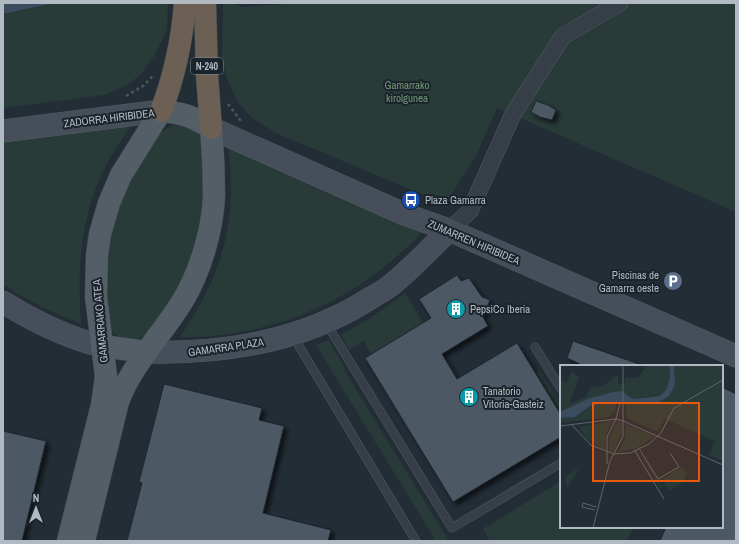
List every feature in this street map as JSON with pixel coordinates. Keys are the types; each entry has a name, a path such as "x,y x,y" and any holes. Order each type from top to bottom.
{"highway":[{"name":"N-240","path":"161,111 171,86 178,56 185,3"},
{"name":"N-240","path":"205,3 207,82 211,128"}],"main road":[{"name":"ZADORRA HIRIBIDEA","path":"161,111 181,113 196,119 211,128"},
{"name":"GAMARRAKO ATEA","path":"68,541 102,405 106,376 96,297 97,256 100,234 109,203 120,175 161,111"},
{"path":"84,541 118,402 128,378 182,302 190,288 204,249 210,228 214,196 214,162 211,128"},
{"name":"GAMARRA PLAZA","path":"102,346 146,352"}],"street":[{"path":"449,230 470,212 513,114 563,36 620,3"},
{"name":"ZADORRA HIRIBIDEA","path":"3,131 161,111"},
{"name":"ZUMARREN HIRIBIDEA","path":"211,128 404,214 449,230 736,356"},
{"name":"GAMARRA PLAZA","path":"146,352 180,353 224,350 260,344 293,335 326,323 356,308 388,287 449,230"},
{"name":"GAMARRA PLAZA","path":"3,302 51,328 84,342 102,346"}],"lane":[{"path":"326,323 452,528 560,464"},
{"path":"293,335 416,541"},
{"path":"535,347 560,387"}],"green space":[{"path":"54,3 168,3 167,30 155,55 141,74 126,86 104,95 3,108 3,14"},
{"name":"Gamarrako kirolgunea","path":"223,3 234,3 241,7 300,3 736,3 736,212 497,108 476,156 445,204 276,133 252,118 237,101 228,81 222,61"},
{"path":"133,122 110,158 92,198 83,239 81,260 81,324 41,306 3,284 3,138"},
{"path":"176,125 195,131 202,139 203,143 203,183 201,216 198,232 189,263 170,303 146,334 137,339 125,340 113,332 108,314 107,272 112,229 117,210 126,189 152,144 162,132"},
{"path":"228,144 417,229 422,233 378,272 330,302 304,314 278,323 250,330 210,336 180,337 195,314 207,291 217,268 224,245 229,222 231,197 231,172"},
{"path":"405,293 423,323 371,354 364,341 349,350 341,335 369,319"},
{"path":"329,340 345,369 344,370 449,541 436,541 316,345"},
{"path":"539,370 560,403 560,413 535,373"},
{"path":"560,482 560,528 633,528 626,541 490,541 483,529"}],"water":[{"path":"3,3 54,3 3,14"}],"building":[{"path":"536,101 548,105 556,110 552,120 540,117 531,112"},
{"name":"Tanatorio Vitoria-Gasteiz","path":"457,275 461,281 469,278 482,297 490,300 483,317 488,326 442,354 457,379 517,343 560,413 560,438 453,502 365,358 431,318 419,299"},
{"path":"573,341 639,365 582,365 567,358"},
{"path":"164,384 262,408 259,420 284,426 263,513 331,530 328,541 127,541 142,483 139,482"},
{"path":"723,388 736,394 736,541 660,541 666,528 723,528"},
{"path":"3,431 46,441 22,541 3,541"}],"place":[{"name":"Plaza Gamarra","path":"411,200"},
{"name":"Piscinas de Gamarra oeste","path":"673,281"},
{"name":"PepsiCo Iberia","path":"456,309"},
{"name":"Tanatorio Vitoria-Gasteiz","path":"469,397"}]}
